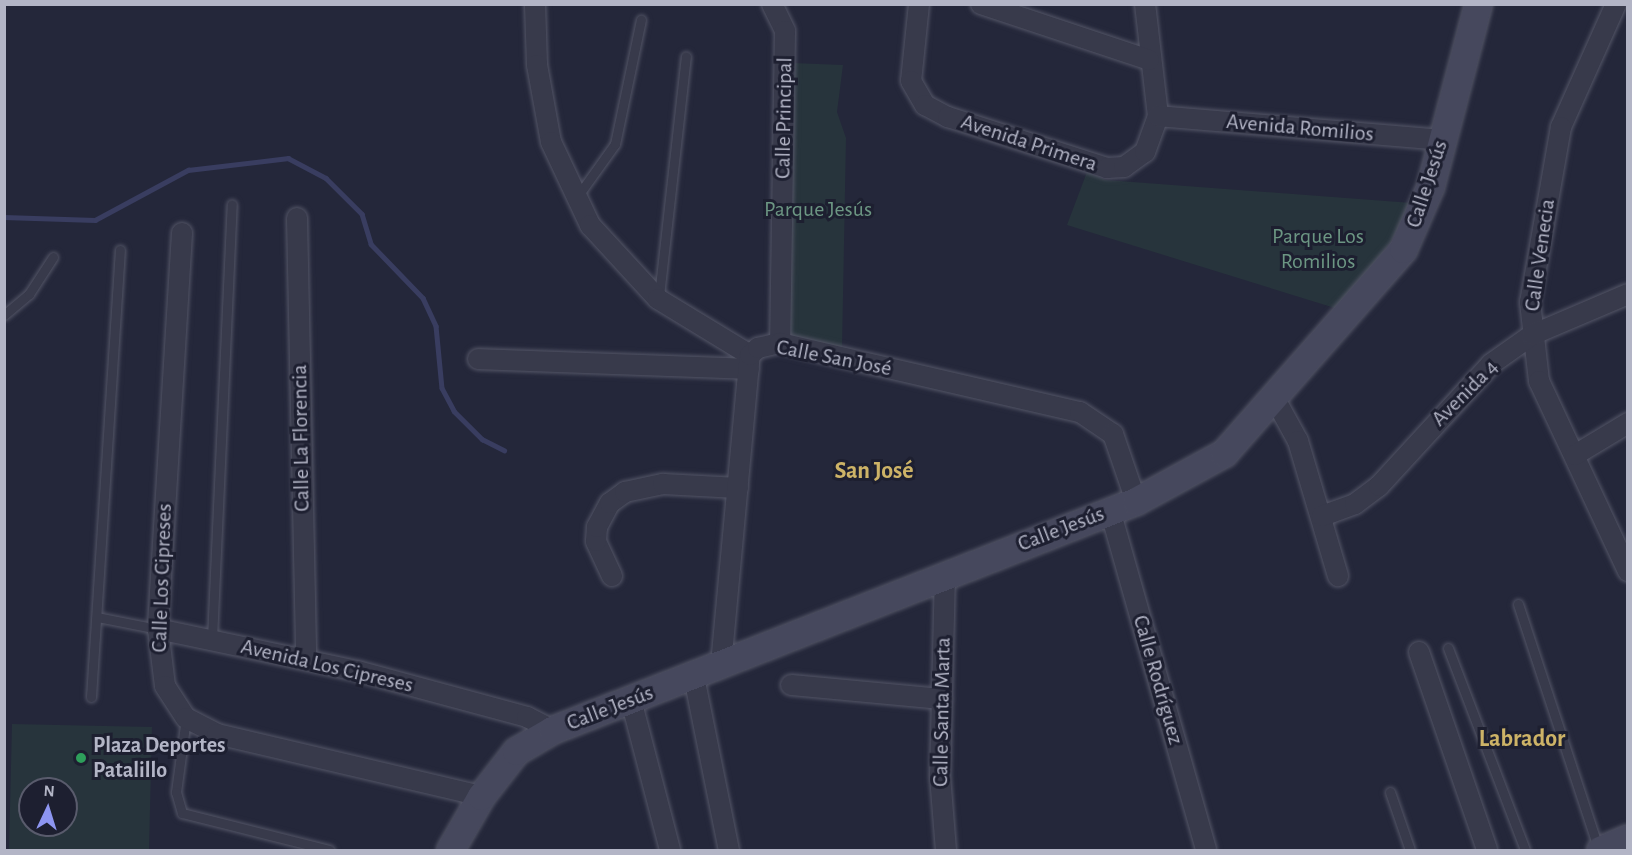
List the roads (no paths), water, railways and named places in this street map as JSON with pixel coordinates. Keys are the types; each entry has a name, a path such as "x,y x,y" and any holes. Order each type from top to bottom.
{"street":[{"path":"535,4 544,109 575,201 611,251 658,298 749,362"},
{"name":"Calle Principal","path":"772,4 785,31 780,343"},
{"name":"Avenida Primera","path":"919,4 911,69 915,92 948,117 1107,168 1124,167 1146,152 1158,116"},
{"path":"981,4 1149,60"},
{"path":"1145,4 1149,60 1158,116"},
{"name":"Calle Jesús","path":"450,850 481,796 516,751 552,730 694,677 945,573 1136,501 1224,453 1275,399 1403,249 1420,217 1478,4"},
{"name":"Calle Venecia","path":"1616,4 1561,127 1530,302 1539,381 1626,562"},
{"name":"Avenida Romilios","path":"1158,116 1442,140"},
{"name":"Calle La Florencia","path":"297,218 306,658"},
{"name":"Calle Los Cipreses","path":"182,233 158,629 165,686 186,718 217,734 481,796"},
{"name":"Avenida 4","path":"1322,516 1355,504 1379,486 1491,364 1532,335 1628,294"},
{"name":"Calle San José","path":"721,665 749,362 780,343 1094,418 1113,434 1136,501"},
{"path":"478,359 749,362"},
{"path":"1275,399 1298,441 1338,576"},
{"path":"1575,455 1628,423"},
{"path":"612,576 596,541 597,527 606,509 625,492 663,484 738,488"},
{"name":"Calle Rodríguez","path":"1110,510 1206,850"},
{"name":"Calle Santa Marta","path":"945,573 941,816 946,850"},
{"name":"Avenida Los Cipreses","path":"158,629 306,658 527,717 552,730"},
{"path":"1419,652 1487,850"},
{"path":"694,677 729,850"},
{"path":"791,685 942,699"},
{"path":"631,700 670,850"},
{"path":"1599,850 1628,838"}],"lane":[{"path":"575,201 615,144 641,20"},
{"path":"658,298 686,57"},
{"path":"212,639 232,204"},
{"path":"91,696 120,250"},
{"path":"4,315 29,294 53,257"},
{"path":"1518,604 1599,850"},
{"name":"Avenida Los Cipreses","path":"97,617 158,629"},
{"path":"1448,648 1525,850"},
{"path":"186,718 176,792 182,813 328,850"},
{"path":"1390,792 1410,850"}],"waterway":[{"path":"4,217 95,220 188,170 288,158 326,178 362,214 371,244 423,298 436,326 442,388 454,411 482,439 504,450"}],"place":[{"name":"Plaza Deportes Patalillo","path":"81,758"}],"district":[{"name":"San José","path":"874,472"},
{"name":"Labrador","path":"1522,740"}],"park label":[{"name":"Parque Jesús","path":"818,210"},
{"name":"Parque Los Romilios","path":"1318,248"}]}
